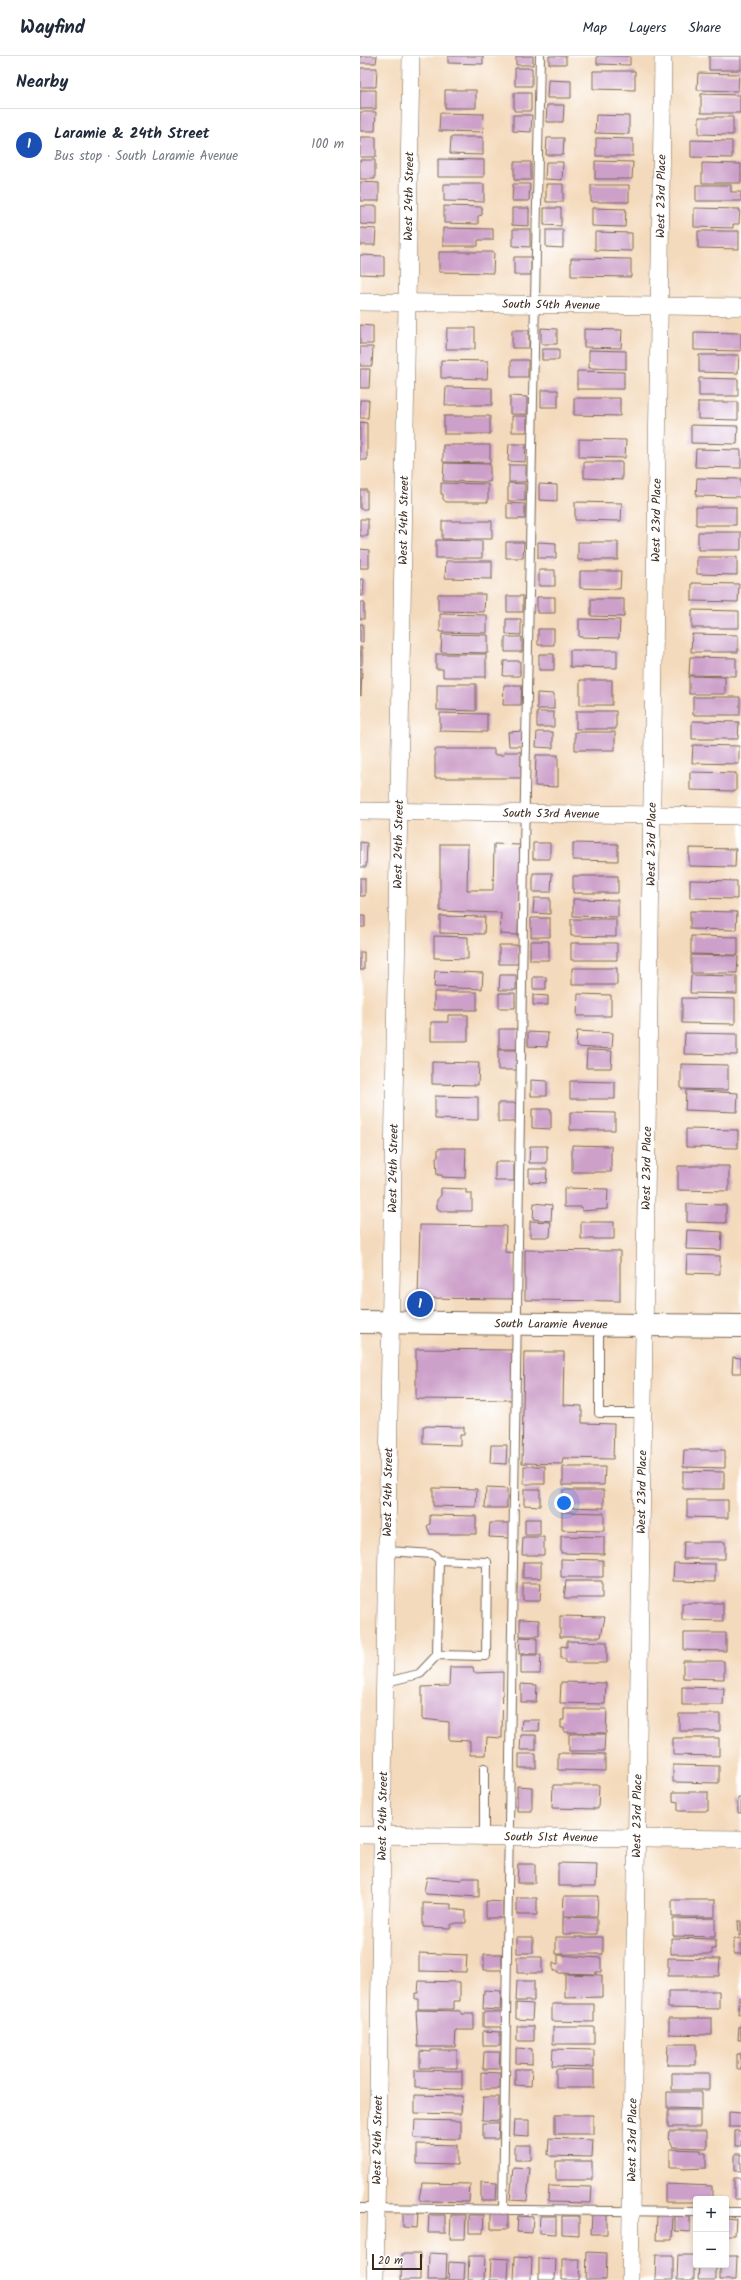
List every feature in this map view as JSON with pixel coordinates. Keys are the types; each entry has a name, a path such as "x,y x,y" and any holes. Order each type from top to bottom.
{"main road":[{"name":"South Laramie Avenue","path":"360,1322 741,1326"}],"street":[{"name":"West 24th Street","path":"375,2280 368,2208 383,1835 411,56"},
{"name":"West 23rd Place","path":"630,2280 646,1325 651,815 663,56"},
{"name":"South 54th Avenue","path":"360,302 536,303 741,307"},
{"name":"South 53rd Avenue","path":"360,811 741,816"},
{"name":"South 51st Avenue","path":"360,1835 741,1839"}],"lane":[{"path":"503,2210 525,814 540,56"},
{"path":"599,1324 599,1413 644,1413"},
{"path":"388,1551 433,1554 439,1560 487,1562 486,1656 437,1655"},
{"path":"386,1682 419,1674 437,1655 439,1560"},
{"path":"484,1768 484,1836"},
{"path":"368,2208 693,2212"},
{"path":"729,2212 741,2212"}],"building":[{"path":"360,56 377,56 376,63 360,63"},
{"path":"448,56 483,56 483,64 448,63"},
{"path":"516,56 533,56 533,65 516,65"},
{"path":"549,56 566,56 566,64 549,64"},
{"path":"597,56 630,56 630,65 597,64"},
{"path":"709,56 741,56 741,70 709,70"},
{"path":"360,68 377,68 376,87 360,87"},
{"path":"515,68 532,68 532,86 515,86"},
{"path":"593,71 635,71 635,90 593,89"},
{"path":"698,73 739,74 738,91 697,90"},
{"path":"548,80 571,81 571,98 547,98"},
{"path":"360,90 376,90 376,109 360,109"},
{"path":"445,90 476,90 476,108 445,108"},
{"path":"514,93 531,93 531,111 514,111"},
{"path":"701,94 740,95 740,113 701,113"},
{"path":"547,105 564,105 563,122 546,122"},
{"path":"360,112 376,112 375,131 360,131"},
{"path":"440,113 484,114 483,132 439,131"},
{"path":"513,115 532,115 531,132 513,131"},
{"path":"596,115 629,116 629,134 595,133"},
{"path":"699,117 733,117 733,135 699,134"},
{"path":"360,137 376,137 376,157 360,157"},
{"path":"451,137 483,137 483,155 450,154"},
{"path":"547,138 564,138 563,155 546,155"},
{"path":"596,138 633,139 633,156 596,156"},
{"path":"691,140 732,141 732,158 691,157"},
{"path":"438,159 484,160 484,177 438,177"},
{"path":"360,160 375,160 375,179 360,179"},
{"path":"595,161 633,162 632,179 595,179"},
{"path":"514,162 531,162 531,180 514,180"},
{"path":"546,162 563,162 562,180 545,179"},
{"path":"702,163 741,164 741,183 702,183"},
{"path":"360,182 379,183 379,201 360,201"},
{"path":"444,184 484,184 484,202 444,201"},
{"path":"513,184 530,184 529,201 512,201"},
{"path":"546,184 563,184 563,202 546,202"},
{"path":"591,185 629,185 629,202 591,202"},
{"path":"696,185 731,185 731,192 741,192 741,201 696,201"},
{"path":"360,206 377,206 377,225 360,224"},
{"path":"444,206 482,207 482,215 478,216 478,224 444,223"},
{"path":"512,208 529,208 529,226 512,225"},
{"path":"544,208 561,208 561,226 544,225"},
{"path":"592,208 626,209 625,227 592,226"},
{"path":"694,208 740,209 739,224 733,224 733,228 694,227"},
{"path":"360,228 376,229 375,245 360,245"},
{"path":"443,228 493,229 493,240 478,240 478,246 443,246"},
{"path":"513,229 530,229 530,247 513,246"},
{"path":"546,230 563,230 563,248 546,247"},
{"path":"698,231 739,231 739,249 698,248"},
{"path":"595,232 632,233 632,251 595,250"},
{"path":"439,252 494,252 493,273 439,272"},
{"path":"360,255 384,256 384,275 360,274"},
{"path":"514,257 531,257 531,275 514,275"},
{"path":"571,258 631,259 631,277 571,276"},
{"path":"360,325 373,326 373,344 360,344"},
{"path":"447,328 475,328 475,349 446,349"},
{"path":"541,328 557,329 557,344 541,344"},
{"path":"584,329 622,330 621,348 584,347"},
{"path":"512,330 529,330 529,348 512,348"},
{"path":"694,332 741,333 741,351 694,350"},
{"path":"360,347 373,347 372,366 360,366"},
{"path":"542,349 559,349 559,360 542,360"},
{"path":"589,350 626,351 626,369 589,368"},
{"path":"699,355 739,355 738,373 699,372"},
{"path":"441,360 488,361 487,379 441,378"},
{"path":"511,360 528,360 528,377 511,377"},
{"path":"360,369 370,369 369,388 360,388"},
{"path":"577,371 624,372 624,389 577,389"},
{"path":"699,378 738,379 738,396 699,396"},
{"path":"446,387 492,388 492,405 445,405"},
{"path":"541,390 558,390 558,407 541,407"},
{"path":"510,396 527,397 527,414 510,414"},
{"path":"574,398 620,398 620,416 574,415"},
{"path":"360,400 369,400 368,418 360,418"},
{"path":"698,402 738,402 738,420 698,419"},
{"path":"444,416 490,416 490,434 444,434"},
{"path":"512,416 527,416 527,432 512,432"},
{"path":"360,422 367,423 367,460 360,460"},
{"path":"691,425 738,426 737,444 691,443"},
{"path":"579,439 626,440 625,458 579,457"},
{"path":"509,444 526,444 525,462 508,461"},
{"path":"443,445 490,445 490,463 443,462"},
{"path":"696,449 741,450 741,468 695,467"},
{"path":"584,462 622,462 622,480 584,478"},
{"path":"444,463 490,464 490,482 443,481"},
{"path":"509,465 526,465 526,482 509,482"},
{"path":"697,478 741,479 741,497 696,496"},
{"path":"441,483 488,484 488,502 446,502 443,499 443,494 441,494"},
{"path":"508,483 525,484 525,501 508,501"},
{"path":"539,484 557,485 557,501 539,500"},
{"path":"360,490 367,490 367,509 360,509"},
{"path":"575,502 622,503 621,521 575,520"},
{"path":"507,503 525,504 525,519 507,519"},
{"path":"696,507 736,507 736,525 696,525"},
{"path":"360,519 368,519 368,536 360,536"},
{"path":"442,521 492,521 492,539 442,539"},
{"path":"698,532 741,532 741,550 698,550"},
{"path":"436,540 482,541 482,558 436,558"},
{"path":"506,542 524,542 523,558 506,558"},
{"path":"538,542 556,543 556,558 538,558"},
{"path":"578,542 618,542 618,560 578,560"},
{"path":"360,549 369,550 369,568 360,568"},
{"path":"697,557 737,557 737,575 697,574"},
{"path":"446,561 492,561 492,579 445,578"},
{"path":"539,570 555,570 555,586 539,586"},
{"path":"580,571 621,571 620,589 580,588"},
{"path":"360,579 364,579 363,596 360,596"},
{"path":"692,583 739,584 738,602 692,601"},
{"path":"438,594 485,594 484,612 438,611"},
{"path":"507,596 523,596 523,612 507,612"},
{"path":"537,597 555,597 555,613 537,613"},
{"path":"591,599 624,599 624,617 591,616"},
{"path":"360,602 364,602 364,619 360,619"},
{"path":"692,610 739,611 739,628 692,628"},
{"path":"440,614 487,615 487,633 440,632"},
{"path":"506,619 521,619 521,635 506,634"},
{"path":"579,619 620,620 619,638 579,637"},
{"path":"360,624 363,624 363,642 360,642"},
{"path":"538,629 554,629 554,645 538,645"},
{"path":"442,634 488,635 488,653 441,652"},
{"path":"692,634 738,635 738,652 691,652"},
{"path":"505,637 522,637 522,652 505,652"},
{"path":"360,647 362,647 362,665 360,665"},
{"path":"570,650 617,650 617,668 570,667"},
{"path":"436,654 486,654 486,677 443,677 443,669 436,669"},
{"path":"539,654 554,654 554,670 539,670"},
{"path":"690,657 736,658 736,676 689,675"},
{"path":"504,661 520,661 520,676 503,676"},
{"path":"360,668 362,668 361,696 360,695"},
{"path":"689,676 725,677 725,694 689,694"},
{"path":"580,680 612,680 612,705 580,705"},
{"path":"437,684 476,684 476,711 437,710"},
{"path":"504,685 522,685 521,705 503,705"},
{"path":"537,693 554,694 554,709 537,709"},
{"path":"693,697 740,697 740,715 693,715"},
{"path":"576,711 616,711 616,729 576,729"},
{"path":"537,712 554,712 554,727 537,727"},
{"path":"440,713 487,714 487,732 440,731"},
{"path":"692,721 739,722 738,739 692,739"},
{"path":"523,731 523,746 509,746 508,732"},
{"path":"537,732 553,732 553,748 536,747"},
{"path":"575,732 615,732 615,750 575,750"},
{"path":"693,745 739,746 739,764 692,763"},
{"path":"435,749 494,749 494,755 504,755 504,752 521,752 521,778 435,778"},
{"path":"536,755 558,755 558,787 535,786"},
{"path":"690,772 736,773 736,791 690,790"},
{"path":"360,842 367,843 366,867 360,867"},
{"path":"533,843 550,843 550,859 533,859"},
{"path":"573,843 618,844 618,861 573,860"},
{"path":"440,844 468,844 467,890 493,890 494,844 520,845 518,935 500,934 501,913 440,911"},
{"path":"689,848 736,849 735,867 689,866"},
{"path":"533,873 552,873 551,892 533,892"},
{"path":"573,876 618,876 618,893 573,893"},
{"path":"360,878 365,878 365,896 360,896"},
{"path":"690,880 737,881 737,899 690,898"},
{"path":"534,898 550,898 550,914 533,913"},
{"path":"573,899 618,900 618,917 573,916"},
{"path":"690,911 737,912 736,930 690,929"},
{"path":"360,916 365,916 365,927 360,927"},
{"path":"440,916 485,917 484,934 440,933"},
{"path":"531,918 550,918 550,937 531,937"},
{"path":"571,919 616,919 616,937 571,936"},
{"path":"434,936 468,937 468,959 434,958"},
{"path":"691,936 738,937 738,955 691,954"},
{"path":"530,941 549,941 549,960 530,960"},
{"path":"571,943 617,943 617,960 571,960"},
{"path":"499,945 518,945 518,964 499,964"},
{"path":"360,952 364,952 364,970 360,970"},
{"path":"691,955 738,956 737,973 691,973"},
{"path":"572,968 617,968 617,985 572,985"},
{"path":"435,971 483,973 482,989 434,987"},
{"path":"500,975 516,975 516,990 499,990"},
{"path":"691,975 737,976 737,994 690,993"},
{"path":"533,977 546,977 546,989 533,989"},
{"path":"434,992 477,992 477,1010 434,1010"},
{"path":"499,993 515,993 515,1008 499,1008"},
{"path":"578,994 611,995 611,1016 577,1016"},
{"path":"533,995 548,996 548,1005 533,1005"},
{"path":"682,998 735,999 735,1024 682,1023"},
{"path":"448,1015 468,1015 468,1041 431,1041 431,1022 448,1022"},
{"path":"499,1029 518,1029 518,1049 499,1049"},
{"path":"577,1031 613,1033 612,1049 576,1047"},
{"path":"528,1032 548,1033 547,1047 528,1046"},
{"path":"685,1033 737,1034 737,1055 684,1054"},
{"path":"498,1050 517,1050 517,1070 498,1070"},
{"path":"587,1050 612,1051 611,1068 586,1068"},
{"path":"432,1062 479,1063 478,1085 432,1084"},
{"path":"681,1064 728,1065 728,1090 681,1089"},
{"path":"531,1080 547,1081 547,1096 531,1096"},
{"path":"570,1081 615,1082 615,1099 570,1099"},
{"path":"686,1090 738,1093 737,1112 685,1110"},
{"path":"435,1096 478,1097 478,1120 435,1119"},
{"path":"498,1103 517,1103 517,1122 498,1122"},
{"path":"532,1109 551,1109 551,1129 532,1128"},
{"path":"570,1112 615,1113 615,1130 570,1130"},
{"path":"686,1129 738,1130 738,1148 686,1147"},
{"path":"572,1145 611,1146 611,1172 572,1172"},
{"path":"530,1146 547,1146 547,1163 529,1163"},
{"path":"466,1148 465,1178 442,1177 442,1175 437,1175 436,1157 438,1157 438,1149"},
{"path":"495,1162 514,1162 514,1181 495,1181"},
{"path":"678,1166 729,1166 729,1191 678,1190"},
{"path":"529,1169 547,1169 546,1183 529,1182"},
{"path":"441,1188 466,1189 466,1193 472,1193 472,1211 441,1211 437,1208 437,1200 441,1195"},
{"path":"564,1188 608,1189 607,1209 582,1211 582,1207 564,1207"},
{"path":"534,1203 552,1205 551,1221 533,1219"},
{"path":"687,1204 726,1205 726,1223 687,1222"},
{"path":"530,1221 551,1222 550,1237 530,1237"},
{"path":"581,1222 614,1222 614,1239 581,1239"},
{"path":"420,1225 506,1226 505,1252 514,1253 514,1299 418,1298"},
{"path":"687,1230 722,1232 721,1250 686,1249"},
{"path":"525,1250 620,1251 620,1301 525,1300"},
{"path":"687,1255 720,1256 720,1274 686,1273"},
{"path":"416,1349 513,1350 513,1400 416,1399"},
{"path":"524,1352 564,1352 563,1405 582,1406 582,1423 614,1424 613,1459 563,1458 562,1464 522,1463"},
{"path":"733,1357 741,1358 741,1373 732,1373"},
{"path":"423,1426 464,1427 464,1435 460,1435 460,1445 423,1444"},
{"path":"491,1445 507,1445 506,1464 490,1463"},
{"path":"684,1450 725,1450 725,1468 683,1467"},
{"path":"524,1466 545,1466 545,1484 524,1484"},
{"path":"563,1467 605,1467 604,1485 563,1485"},
{"path":"683,1471 724,1472 724,1489 683,1489"},
{"path":"433,1488 477,1489 476,1507 433,1506"},
{"path":"486,1488 507,1489 507,1508 485,1508"},
{"path":"524,1489 540,1489 540,1506 524,1505"},
{"path":"563,1490 604,1490 604,1508 562,1507"},
{"path":"687,1500 728,1500 728,1518 687,1517"},
{"path":"562,1512 604,1513 604,1531 562,1530"},
{"path":"430,1515 476,1516 476,1534 430,1534 427,1526 430,1524"},
{"path":"525,1519 540,1519 540,1535 525,1535"},
{"path":"490,1523 510,1523 510,1538 489,1537"},
{"path":"561,1536 604,1537 604,1554 561,1553"},
{"path":"523,1537 544,1537 544,1555 522,1555"},
{"path":"684,1542 725,1542 725,1559 683,1559"},
{"path":"561,1559 603,1560 603,1577 561,1577"},
{"path":"523,1562 541,1562 541,1578 523,1578"},
{"path":"674,1563 715,1564 715,1582 673,1581"},
{"path":"566,1581 602,1581 602,1598 564,1598"},
{"path":"523,1583 541,1583 540,1601 523,1601"},
{"path":"682,1603 723,1603 723,1621 682,1620"},
{"path":"560,1616 605,1617 601,1637 560,1637"},
{"path":"520,1619 539,1620 539,1636 520,1636"},
{"path":"684,1633 726,1633 726,1651 684,1650"},
{"path":"520,1637 537,1638 537,1654 519,1654"},
{"path":"567,1641 607,1642 607,1663 566,1663 566,1659 561,1659 561,1646 567,1647"},
{"path":"521,1655 541,1655 540,1674 521,1674"},
{"path":"683,1661 724,1661 724,1679 683,1678"},
{"path":"450,1667 473,1667 474,1673 503,1672 502,1738 487,1737 486,1755 470,1755 470,1741 449,1740 449,1722 422,1719 422,1687 449,1686"},
{"path":"561,1682 606,1683 605,1704 560,1703"},
{"path":"521,1684 537,1685 536,1702 521,1702"},
{"path":"682,1687 724,1688 723,1705 682,1705"},
{"path":"564,1709 607,1709 606,1733 564,1732 564,1728 561,1728 561,1720 564,1720"},
{"path":"679,1714 720,1714 720,1731 679,1731"},
{"path":"522,1720 540,1720 539,1731 521,1731"},
{"path":"569,1734 605,1734 604,1751 569,1751"},
{"path":"521,1735 536,1735 536,1750 520,1750"},
{"path":"673,1738 719,1738 719,1756 673,1755"},
{"path":"558,1753 605,1754 605,1771 558,1770"},
{"path":"519,1754 536,1754 536,1768 519,1768"},
{"path":"673,1765 719,1766 719,1783 673,1782"},
{"path":"553,1785 599,1785 598,1809 552,1808"},
{"path":"517,1786 532,1787 532,1811 517,1811"},
{"path":"673,1792 708,1792 708,1811 678,1811 678,1802 673,1801"},
{"path":"738,1798 741,1798 741,1813 738,1813"},
{"path":"558,1863 597,1864 596,1886 558,1886"},
{"path":"518,1864 535,1864 535,1883 517,1883"},
{"path":"427,1877 462,1880 462,1878 479,1878 479,1897 426,1894 424,1891"},
{"path":"564,1896 598,1896 597,1916 563,1916"},
{"path":"517,1898 537,1898 537,1915 517,1915"},
{"path":"672,1900 715,1900 715,1917 672,1917"},
{"path":"486,1901 503,1902 503,1918 486,1918"},
{"path":"423,1903 451,1904 451,1909 466,1911 466,1923 456,1923 451,1925 451,1928 423,1927"},
{"path":"563,1917 597,1918 597,1934 563,1934"},
{"path":"715,1918 715,1937 673,1935 673,1919"},
{"path":"738,1921 741,1921 741,1936 739,1936"},
{"path":"517,1937 533,1937 533,1953 517,1953"},
{"path":"556,1937 603,1937 603,1954 556,1954"},
{"path":"671,1938 715,1939 715,1949 712,1949 712,1954 671,1954"},
{"path":"741,1938 741,1954 734,1954 734,1939"},
{"path":"419,1953 467,1955 466,1972 419,1971"},
{"path":"484,1954 502,1954 502,1970 484,1970"},
{"path":"558,1955 601,1958 601,1972 596,1972 596,1974 558,1973 558,1971 553,1971 553,1963 558,1964"},
{"path":"517,1957 542,1957 542,1973 517,1973"},
{"path":"668,1958 720,1959 719,1976 668,1976"},
{"path":"565,1974 602,1975 602,1997 565,1998"},
{"path":"419,1981 460,1982 460,2001 454,2001 454,2009 418,2009 418,1999 415,1999 415,1993 418,1993"},
{"path":"517,1981 534,1981 534,2001 516,2001"},
{"path":"484,1990 501,1991 500,2010 483,2009"},
{"path":"668,1991 719,1991 719,2009 668,2008"},
{"path":"739,1997 741,1997 741,2014 738,2014"},
{"path":"516,2003 533,2004 532,2020 516,2019"},
{"path":"552,2004 594,2004 594,2022 552,2021"},
{"path":"416,2010 461,2011 461,2014 474,2014 474,2030 456,2030 455,2047 418,2047"},
{"path":"483,2012 501,2012 502,2027 483,2027"},
{"path":"669,2018 712,2018 712,2035 669,2034"},
{"path":"517,2026 534,2026 534,2041 517,2041"},
{"path":"739,2026 741,2026 741,2040 738,2040"},
{"path":"553,2027 594,2027 594,2044 553,2044"},
{"path":"483,2031 500,2032 500,2046 483,2046"},
{"path":"668,2044 696,2044 696,2065 667,2065"},
{"path":"516,2048 532,2049 532,2064 516,2063"},
{"path":"553,2049 594,2050 594,2067 552,2066"},
{"path":"431,2050 457,2050 457,2068 420,2068 420,2051 431,2052"},
{"path":"484,2052 500,2052 499,2069 483,2069"},
{"path":"737,2054 741,2054 741,2069 737,2069"},
{"path":"515,2069 532,2069 531,2086 515,2085"},
{"path":"556,2069 594,2070 594,2088 556,2088"},
{"path":"415,2070 462,2071 462,2089 415,2088"},
{"path":"481,2072 500,2073 500,2089 481,2089"},
{"path":"672,2073 709,2073 709,2090 672,2090"},
{"path":"667,2092 702,2092 702,2109 667,2108"},
{"path":"415,2095 462,2096 461,2114 415,2113"},
{"path":"483,2097 499,2097 499,2121 482,2120"},
{"path":"668,2110 700,2110 700,2127 668,2127"},
{"path":"729,2112 741,2113 741,2127 729,2127"},
{"path":"555,2115 593,2115 593,2134 555,2134"},
{"path":"415,2120 461,2121 461,2139 414,2138"},
{"path":"514,2120 529,2120 529,2136 513,2135"},
{"path":"483,2123 499,2123 498,2139 483,2139"},
{"path":"669,2131 707,2131 707,2148 673,2147 668,2139"},
{"path":"735,2131 741,2131 741,2146 735,2146"},
{"path":"549,2138 593,2140 592,2157 548,2156"},
{"path":"417,2144 457,2145 457,2165 417,2164"},
{"path":"515,2145 531,2145 531,2160 515,2160"},
{"path":"670,2149 701,2150 701,2153 706,2153 706,2168 682,2169 681,2167 670,2167"},
{"path":"735,2154 741,2154 741,2171 735,2171"},
{"path":"556,2161 592,2161 592,2180 556,2180"},
{"path":"513,2167 530,2168 527,2201 510,2200"},
{"path":"734,2178 741,2178 741,2199 734,2199"},
{"path":"481,2182 497,2183 496,2200 481,2200"},
{"path":"422,2183 470,2184 469,2202 421,2201 419,2198"},
{"path":"665,2184 712,2186 712,2196 693,2196 693,2202 665,2202"},
{"path":"549,2186 592,2187 591,2203 548,2202"},
{"path":"403,2212 418,2212 417,2228 403,2227"},
{"path":"491,2213 508,2213 508,2229 491,2229"},
{"path":"592,2213 607,2214 607,2234 591,2234"},
{"path":"429,2215 445,2215 445,2233 428,2233"},
{"path":"451,2215 466,2215 465,2239 450,2239"},
{"path":"469,2215 484,2215 483,2233 469,2233"},
{"path":"657,2215 673,2215 672,2240 656,2240"},
{"path":"518,2216 533,2217 532,2233 517,2232"},
{"path":"540,2216 556,2216 556,2234 539,2233"},
{"path":"562,2216 579,2216 579,2235 562,2234"},
{"path":"675,2216 690,2217 690,2232 675,2231"},
{"path":"729,2218 736,2219 735,2235 729,2235"},
{"path":"587,2252 607,2253 606,2280 586,2280"},
{"path":"429,2253 447,2254 446,2280 428,2280"},
{"path":"402,2254 420,2254 420,2280 401,2280"},
{"path":"656,2255 673,2255 673,2280 655,2280"},
{"path":"678,2255 693,2255 694,2280 677,2280"},
{"path":"469,2256 485,2256 484,2280 468,2280"},
{"path":"729,2256 737,2256 736,2280 720,2280 720,2268 729,2268"},
{"path":"515,2257 532,2258 531,2280 514,2280"},
{"path":"491,2258 509,2259 508,2280 490,2280"},
{"path":"539,2258 556,2259 555,2280 539,2280"},
{"path":"562,2259 580,2259 579,2280 562,2280"},
{"path":"449,2262 465,2263 464,2280 448,2280"},
{"path":"699,2268 716,2268 716,2280 698,2280"}],"place":[{"name":"Laramie & 24th Street","path":"420,1304"}]}
